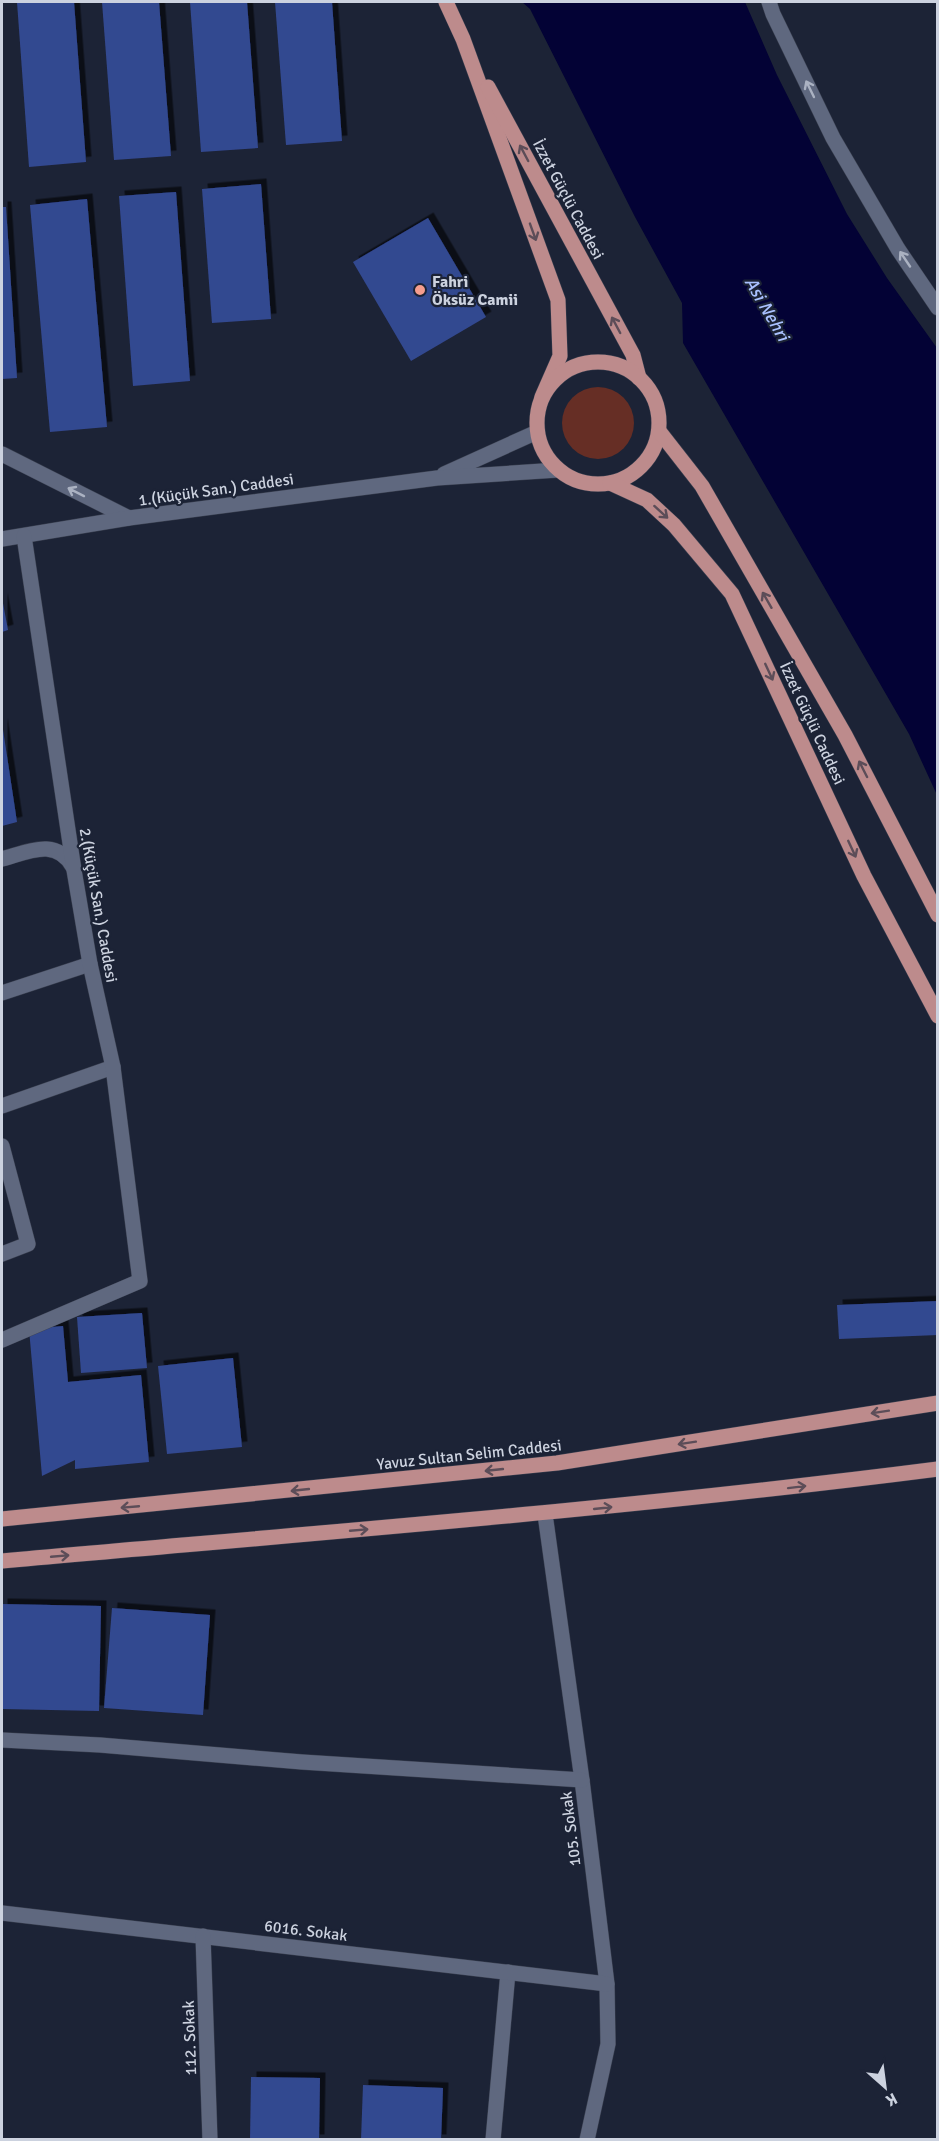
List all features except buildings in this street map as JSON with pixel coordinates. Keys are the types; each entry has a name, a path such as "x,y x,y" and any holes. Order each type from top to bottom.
{"main road":[{"name":"İzzet Güçlü Caddesi","path":"446,2 463,39 633,355 639,378 651,394 658,412 659,431 654,448 643,465 628,477 610,483 592,484 574,480 558,470 548,459 541,446 537,432 537,414 560,356 558,300 463,39"},
{"path":"542,397 553,382 568,370 586,363 615,365 639,378"},
{"name":"İzzet Güçlü Caddesi","path":"659,431 702,486 845,735 938,915"},
{"name":"İzzet Güçlü Caddesi","path":"610,483 647,500 654,506 674,525 732,594 864,876 938,1016"},
{"name":"Yavuz Sultan Selim Caddesi","path":"2,1519 557,1463 938,1403"},
{"path":"2,1561 545,1514 776,1490 938,1469"}],"street":[{"path":"769,2 833,138 898,249 938,308"},
{"name":"1.(Küçük San.) Caddesi","path":"437,477 537,432"},
{"path":"2,453 129,518"},
{"name":"1.(Küçük San.) Caddesi","path":"2,539 129,518 437,477 558,470"},
{"name":"2.(Küçük San.) Caddesi","path":"2,1340 140,1281 113,1067 90,964 74,870 24,536"},
{"path":"2,859 44,847 67,857 74,870"},
{"path":"2,993 90,964"},
{"path":"2,1106 113,1067"},
{"path":"2,1146 28,1244 2,1254"},
{"name":"105. Sokak","path":"545,1514 582,1779 607,1984 608,2044 587,2139"},
{"path":"2,1740 100,1744 302,1762 582,1779"},
{"name":"6016. Sokak","path":"2,1913 607,1984"},
{"name":"112. Sokak","path":"203,1936 210,2139"},
{"path":"493,2139 508,1972"}],"shaded area":[{"path":"598,387 618,393 628,403 634,423 628,443 618,453 598,459 578,453 568,443 562,423 568,403 578,393"}],"water":[{"name":"Asi Nehri","path":"522,2 745,2 777,75 847,214 887,278 937,348 937,795 909,734 683,343 682,303 635,217 530,9"}],"place":[{"name":"Fahri Öksüz Camii","path":"420,290"}]}
